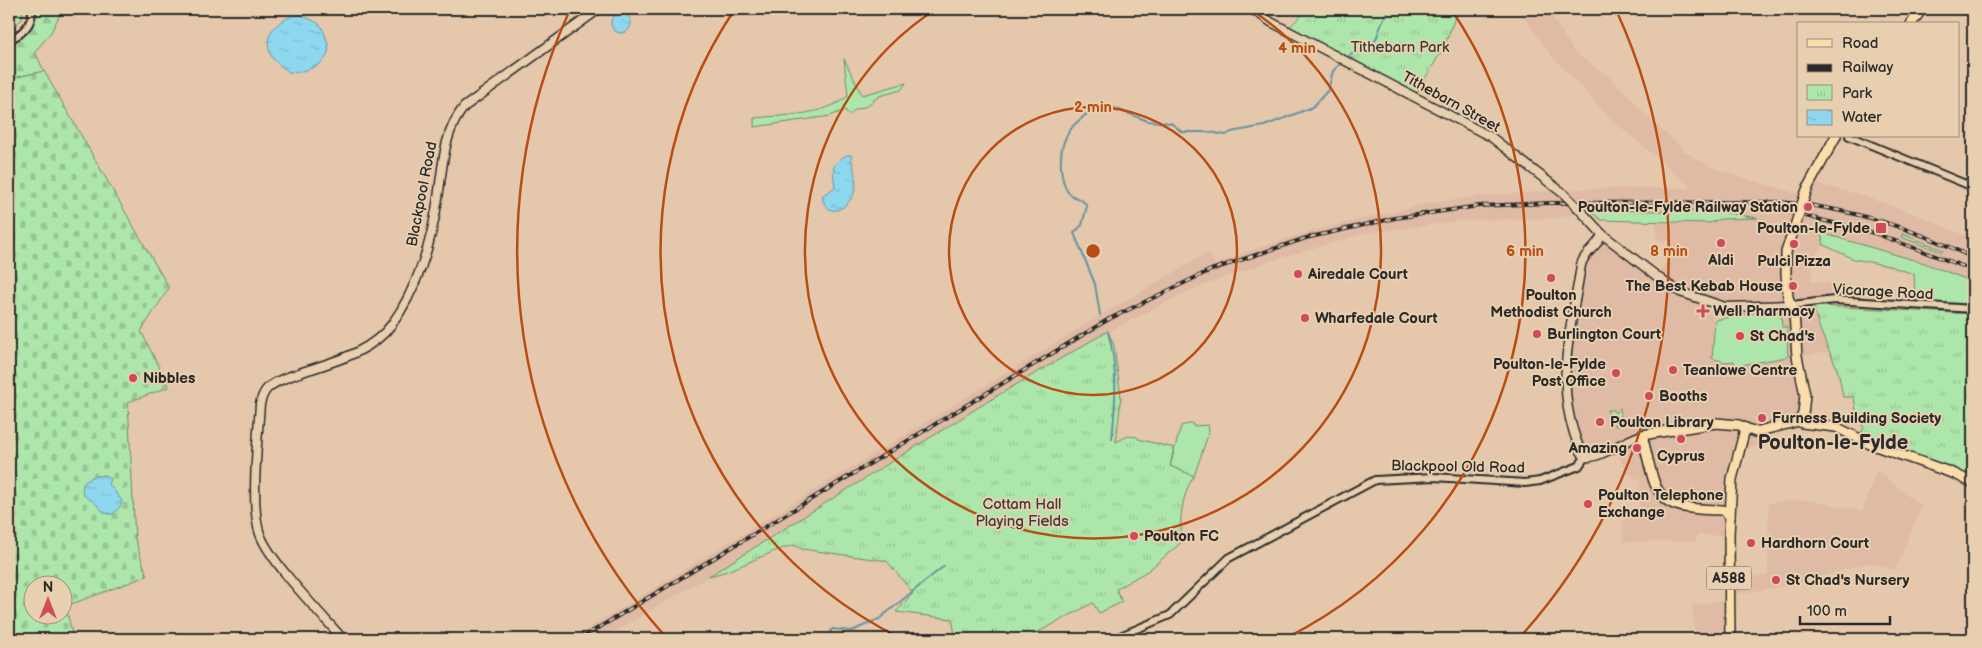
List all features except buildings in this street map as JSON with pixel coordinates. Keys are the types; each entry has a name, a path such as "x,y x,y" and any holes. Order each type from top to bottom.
{"main road":[{"name":"Blackpool Road","path":"343,639 279,564 260,536 256,504 260,404 266,390 283,379 365,348 380,339 403,309 423,260 435,216 447,137 454,119 464,107 599,9"},
{"path":"1912,22 1922,9"},
{"name":"Tithebarn Street","path":"1253,10 1343,60 1491,137 1564,194 1602,234 1615,242 1671,287 1714,305 1735,308 1792,305"},
{"path":"1835,138 1809,185 1786,260 1788,297 1794,312 1797,356 1805,395 1803,414 1799,421 1836,427 1870,444 1947,471 1973,483"},
{"path":"1586,457 1580,450 1569,414 1565,376 1582,259 1599,242 1602,234"},
{"path":"1599,242 1615,242"},
{"name":"Blackpool Old Road","path":"1586,457 1597,457 1617,445 1642,434 1711,424 1739,425 1745,429 1758,431 1799,421"},
{"path":"1642,434 1653,483 1664,499 1682,508 1726,513 1731,504 1733,471 1745,429"},
{"name":"A588","path":"1726,513 1730,639"}],"street":[{"path":"9,40 25,30 32,14 32,9"},
{"path":"1854,138 1973,187"},
{"name":"Vicarage Road","path":"1792,305 1834,300 1973,309"},
{"name":"Blackpool Old Road","path":"1112,639 1170,615 1216,569 1234,555 1376,480 1434,478 1524,483 1540,481 1579,466 1586,457"}],"shaded area":[{"path":"1518,9 1547,9 1574,52 1610,78 1648,118 1682,148 1681,150 1709,166 1739,177 1806,196 1813,184 1854,193 1915,214 1973,239 1973,282 1924,263 1816,231 1824,245 1814,256 1811,281 1831,283 1830,300 1812,302 1830,352 1797,356 1804,389 1801,417 1767,429 1771,442 1745,449 1727,512 1725,536 1697,535 1696,541 1623,542 1624,516 1639,510 1640,478 1635,479 1632,474 1629,475 1613,447 1597,457 1582,454 1565,382 1581,265 1599,242 1605,241 1656,275 1672,257 1670,242 1656,239 1656,223 1709,223 1720,219 1753,218 1722,212 1580,210 1567,216 1554,218 1469,220 1367,233 1279,258 1188,291 1107,332 995,397 709,576 602,639 571,639 1099,316 1208,253 1216,265 1249,251 1316,230 1422,205 1481,196 1582,189 1693,188 1609,117 1553,57","holes":["1714,306 1780,306 1782,327 1789,337 1788,356 1735,366 1735,361 1724,362 1712,358"]},
{"path":"1877,470 1921,506 1895,570 1870,562 1810,580 1810,582 1735,594 1735,579 1768,575 1769,503 1805,500 1863,511"},
{"path":"1730,600 1730,639 1696,639 1692,605"}],"green space":[{"path":"9,9 23,9 22,19 9,31"},
{"path":"32,9 63,9 51,32 35,52 44,71 9,79 9,40 25,30"},
{"name":"Tithebarn Park","path":"1308,9 1458,9 1444,47 1414,97 1286,30"},
{"path":"844,59 862,95 906,83 901,90 879,96 867,106 855,110 849,115 845,110 830,116 754,127 754,118 816,111 838,103 848,96"},
{"path":"44,71 169,288 141,331 169,387 128,402 135,539 147,576 72,604 72,576 22,576 22,626 70,626 73,639 9,639 9,79"},
{"path":"1589,210 1722,212 1757,218 1720,219 1709,223 1601,220"},
{"path":"1815,231 1924,263 1973,282 1973,304 1915,301 1914,274 1889,266 1854,259 1824,245 1822,237"},
{"path":"1902,234 1943,250 1942,252 1901,237"},
{"path":"1814,307 1973,314 1973,483 1857,438 1864,428 1857,417 1854,397 1843,397 1837,370 1815,315"},
{"path":"1781,312 1782,327 1787,327 1788,357 1735,366 1734,361 1724,362 1712,358 1715,320 1753,313"},
{"name":"Cottam Hall Playing Fields","path":"1108,331 1114,346 1121,398 1116,442 1128,436 1174,448 1170,466 1194,476 1187,489 1182,507 1181,526 1184,540 1149,570 1116,589 1122,602 1099,613 1093,603 1025,639 956,639 952,619 896,612 913,593 887,561 802,549 794,545 731,570 709,576 995,397"},
{"path":"1620,408 1622,424 1615,426 1607,410 1613,410 1615,413"},
{"path":"1192,423 1193,426 1208,425 1209,432 1194,476 1170,466 1181,426"}],"water":[{"path":"621,13 628,16 631,23 628,30 621,33 614,30 611,23 614,16"},
{"path":"298,14 322,27 328,46 328,53 320,64 306,70 290,73 273,59 268,41 273,29 278,24"},
{"path":"847,155 851,155 855,190 844,207 839,210 829,209 822,196 835,187 835,164"},
{"path":"105,475 111,479 109,484 122,501 120,507 113,514 103,512 82,491 84,483 92,477"}],"waterway":[{"path":"1345,59 1358,49 1370,49 1390,9"},
{"path":"1100,315 1095,284 1074,233 1082,225 1087,206 1083,201 1067,191 1062,175 1063,143 1073,126 1093,108 1114,108 1148,121 1171,123 1182,132 1209,132 1226,135 1231,132 1264,126 1313,107 1328,90 1333,71 1342,62"},
{"path":"1108,332 1115,372 1112,439"},
{"path":"827,639 832,629 852,631 879,619 944,566"}],"railway":[{"path":"580,639 1109,319 1211,270 1306,238 1395,218 1479,206 1550,203 1780,202 1855,214 1903,228 1973,258"},
{"path":"1769,207 1874,233 1973,270"}],"place":[{"name":"Poulton-le-Fylde Railway Station","path":"1808,207"},
{"name":"Poulton-le-Fylde","path":"1881,228"},
{"name":"Aldi","path":"1721,243"},
{"name":"Pulci Pizza","path":"1794,244"},
{"name":"Airedale Court","path":"1298,274"},
{"name":"Poulton Methodist Church","path":"1551,278"},
{"name":"The Best Kebab House","path":"1793,286"},
{"name":"Well Pharmacy","path":"1703,311"},
{"name":"Wharfedale Court","path":"1305,318"},
{"name":"Burlington Court","path":"1537,334"},
{"name":"St Chad's","path":"1740,336"},
{"name":"Teanlowe Centre","path":"1673,370"},
{"name":"Poulton-le-Fylde Post Office","path":"1616,373"},
{"name":"Nibbles","path":"133,378"},
{"name":"Booths","path":"1649,396"},
{"name":"Furness Building Society","path":"1762,418"},
{"name":"Poulton Library","path":"1600,422"},
{"name":"Cyprus","path":"1681,439"},
{"name":"Amazing","path":"1637,448"},
{"name":"Poulton Telephone Exchange","path":"1588,504"},
{"name":"Poulton FC","path":"1134,536"},
{"name":"Hardhorn Court","path":"1751,543"},
{"name":"St Chad's Nursery","path":"1776,580"}],"district":[{"name":"Poulton-le-Fylde","path":"1833,443"}]}
